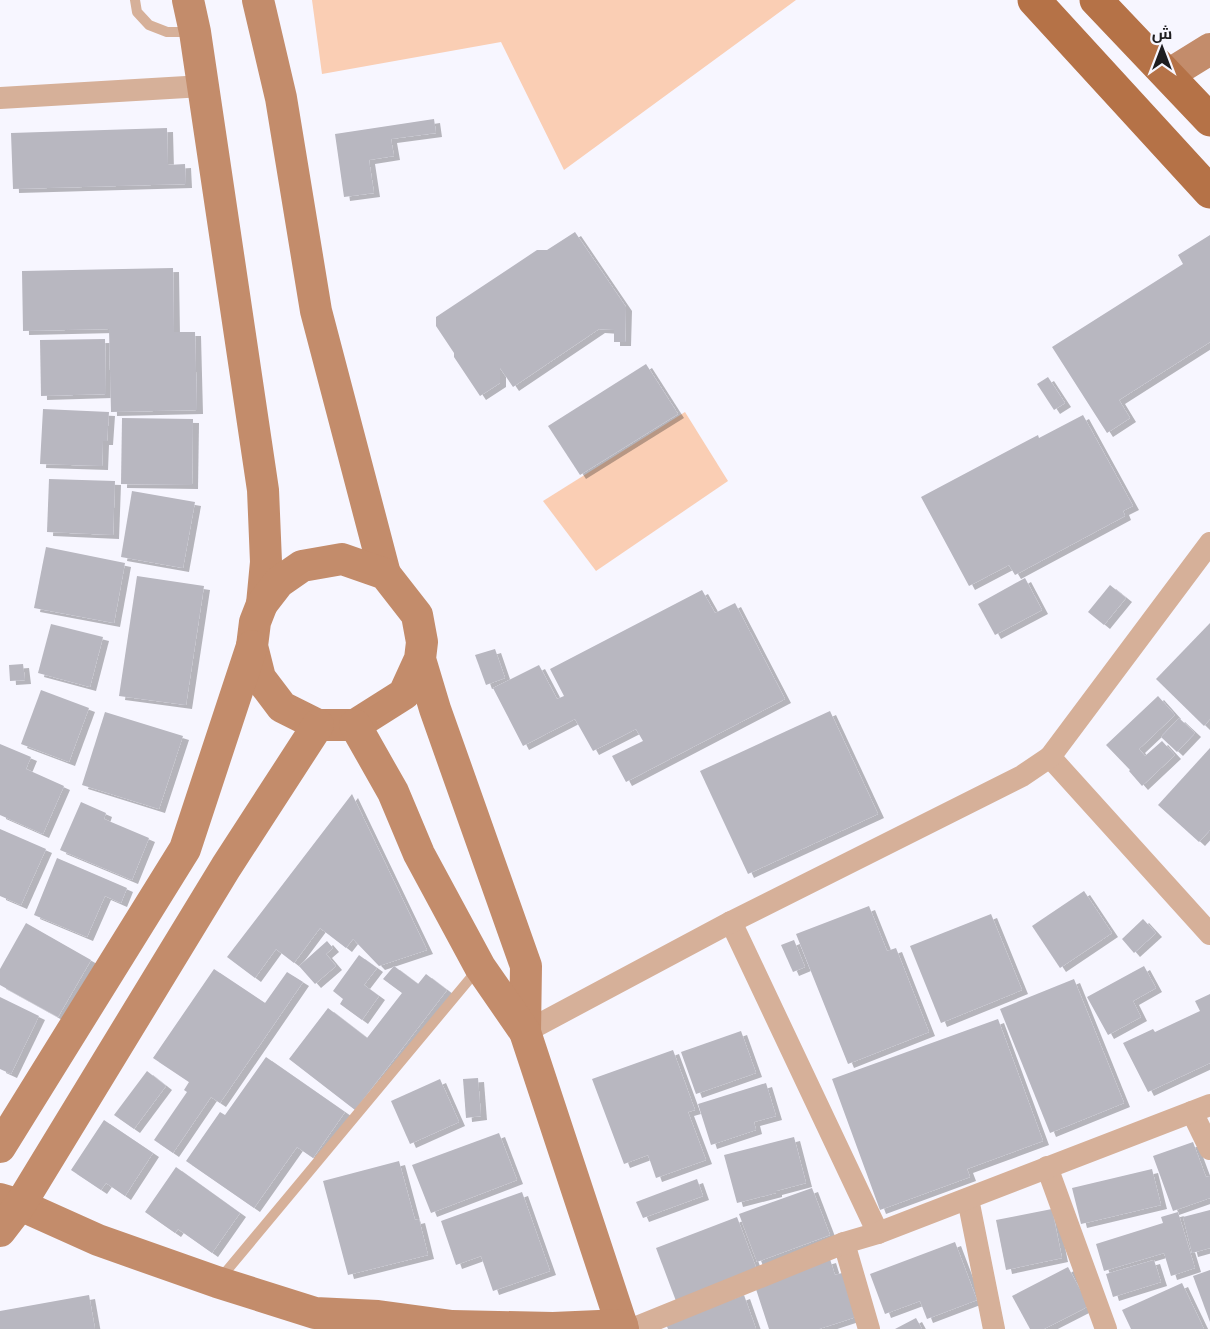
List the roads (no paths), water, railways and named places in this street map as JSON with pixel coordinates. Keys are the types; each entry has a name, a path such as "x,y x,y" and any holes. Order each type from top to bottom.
{"main road":[{"path":"0,1147 185,849 252,646 255,621 262,603 266,562 263,490 195,32 188,0"},
{"path":"252,646 260,678 282,707 318,725 355,725 404,694 420,659 422,642 417,615 385,573 316,311 281,98 258,0"},
{"path":"1034,0 1210,192"},
{"path":"1096,0 1208,113"},
{"path":"1168,75 1210,49"},
{"path":"262,603 279,582 302,566 342,559 385,573"},
{"path":"420,659 435,709 526,966 525,1032"},
{"path":"0,1231 10,1202 318,725"},
{"path":"10,1202 98,1240 316,1317 378,1316 452,1326 626,1328 525,1032 480,967 419,854 393,792 355,725"}],"street":[{"path":"0,98 203,86"},
{"path":"525,1032 731,922 1022,776 1050,757 1207,552"},
{"path":"1050,757 1210,934"},
{"path":"731,922 878,1233"},
{"path":"626,1328 1201,1108 1210,1149"},
{"path":"1047,1167 1106,1329"},
{"path":"968,1199 994,1329"},
{"path":"844,1243 869,1329"}],"lane":[{"path":"135,0 137,12 149,25 167,32 195,32"},
{"path":"217,1282 480,967"}]}
